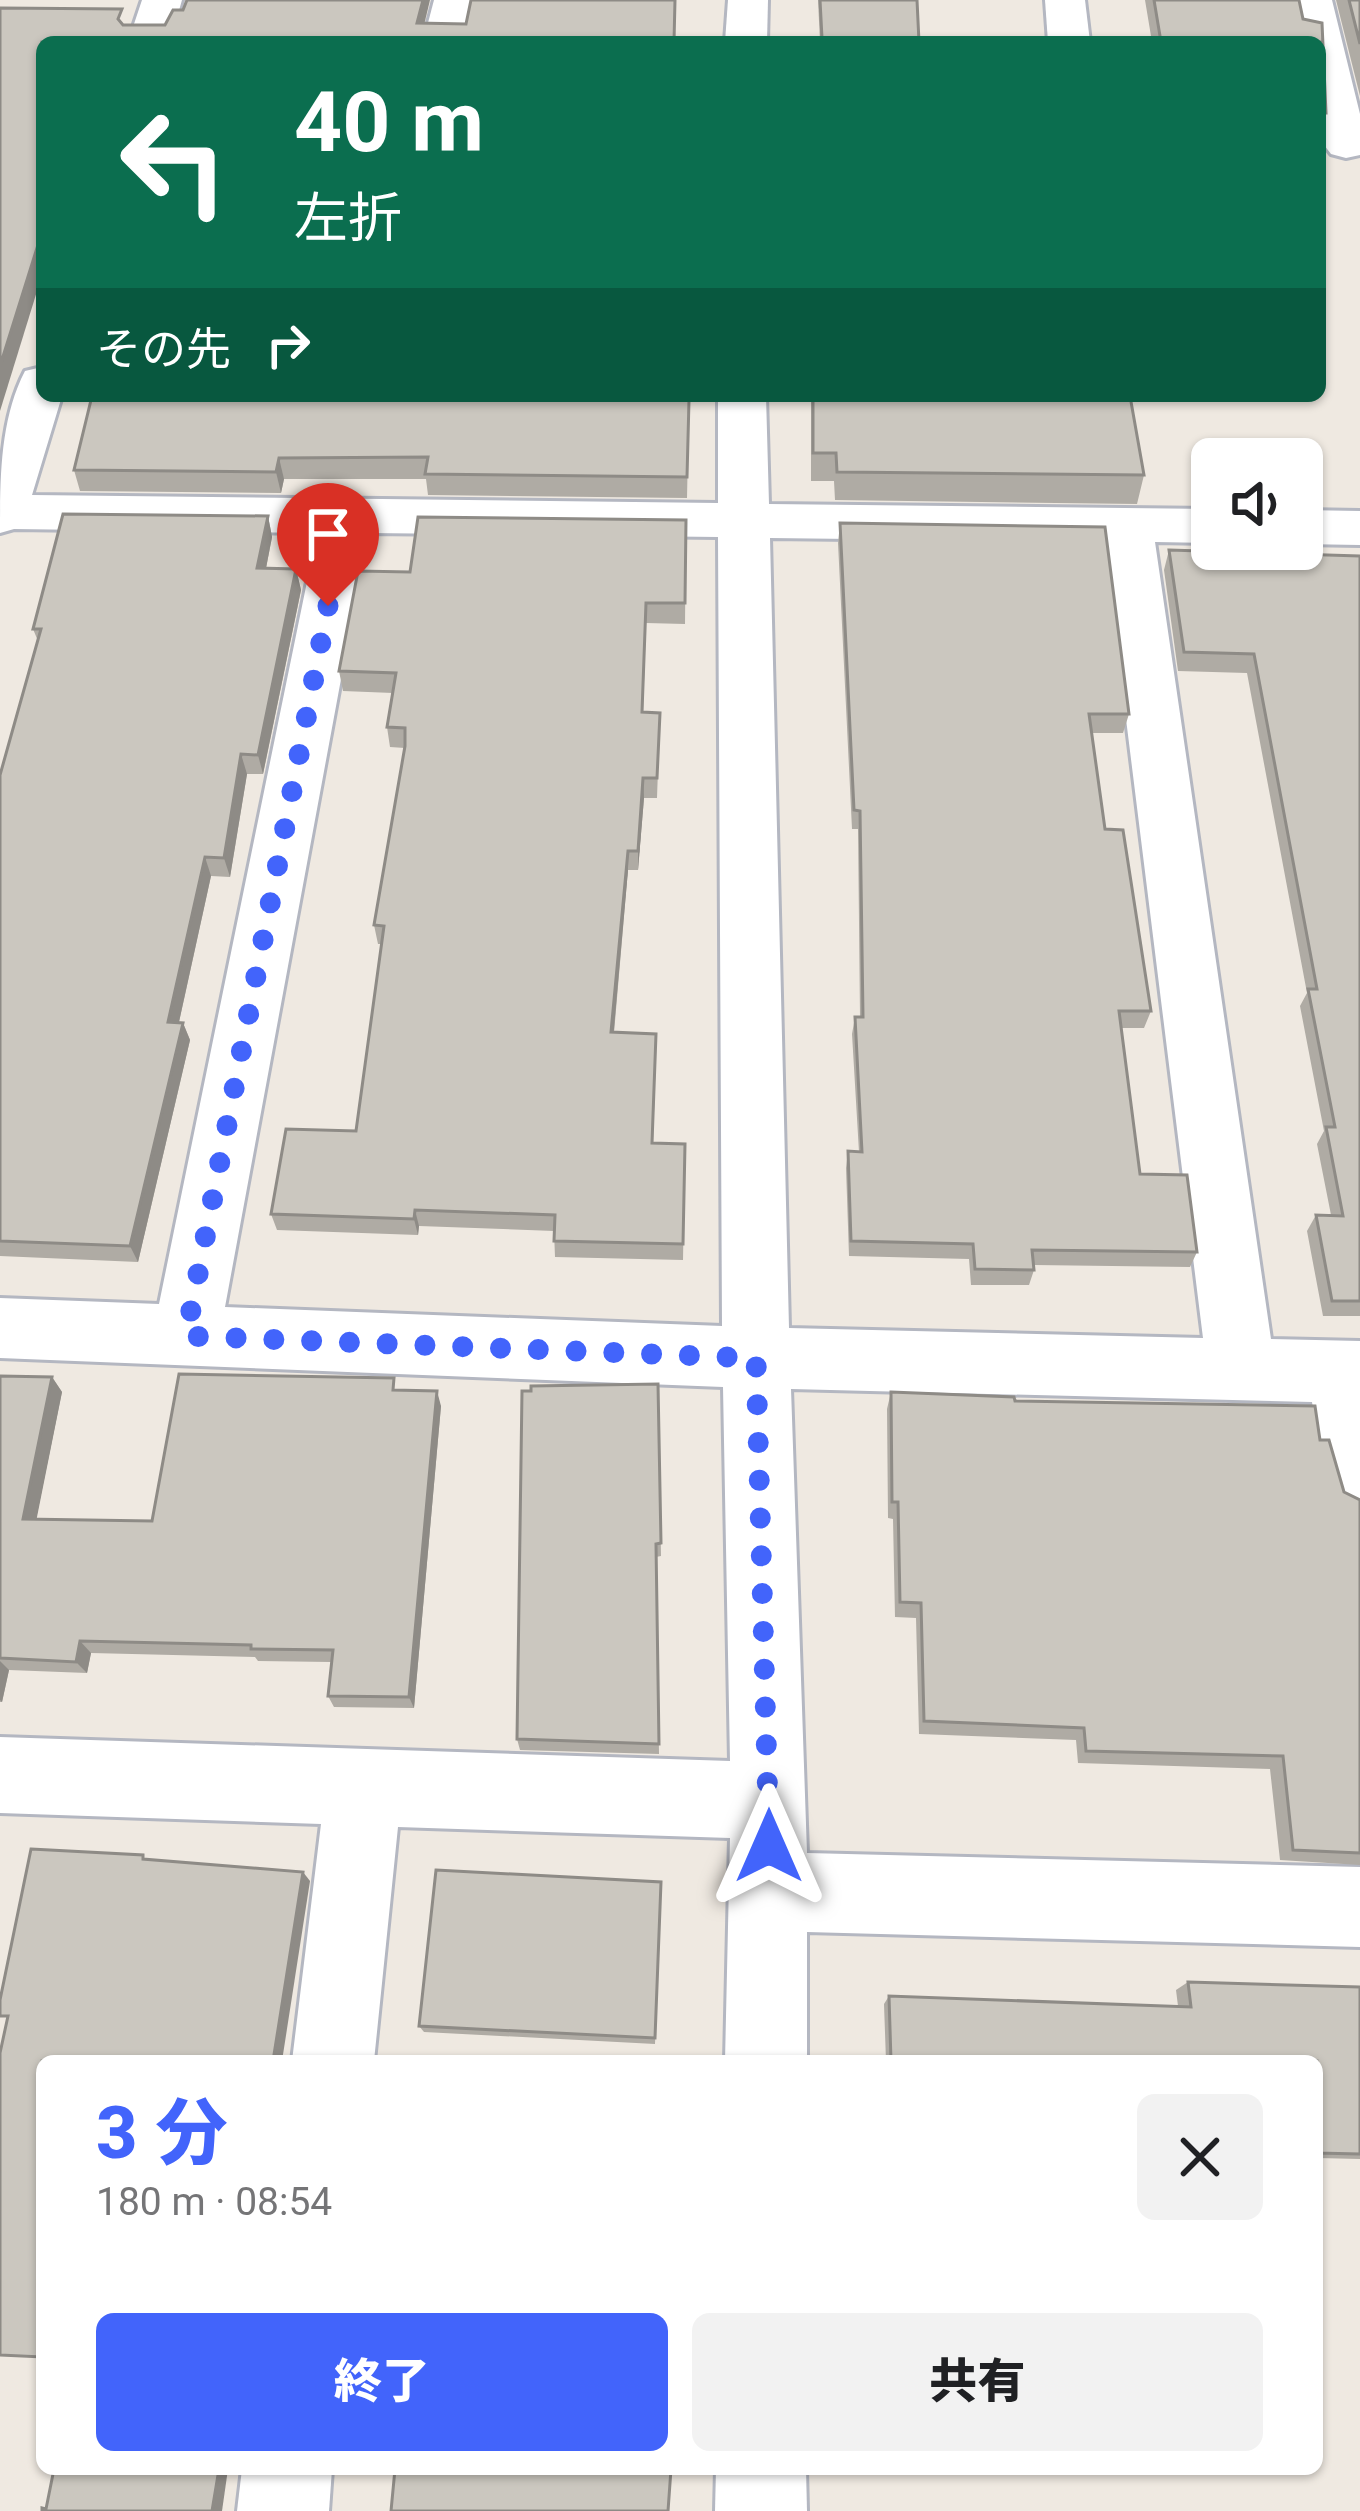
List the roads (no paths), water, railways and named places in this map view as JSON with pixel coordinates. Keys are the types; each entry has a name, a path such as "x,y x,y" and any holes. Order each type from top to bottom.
{"street":[{"path":"151,36 162,0"},
{"path":"445,36 454,0"},
{"path":"746,36 748,0"},
{"path":"1065,0 1068,36"},
{"path":"1312,0 1320,36"},
{"path":"1326,60 1346,145"},
{"path":"36,401 0,513 1191,526"},
{"path":"742,402 756,1358 769,1801 766,2055"},
{"path":"186,1336 346,515"},
{"path":"1126,524 1241,1369"},
{"path":"1323,527 1360,528"},
{"path":"0,1328 756,1358 1351,1371 1360,1484"},
{"path":"0,1775 769,1801"},
{"path":"334,2055 364,1788"},
{"path":"768,1891 1360,1907"},
{"path":"283,2511 286,2475"},
{"path":"761,2475 761,2511"}]}
